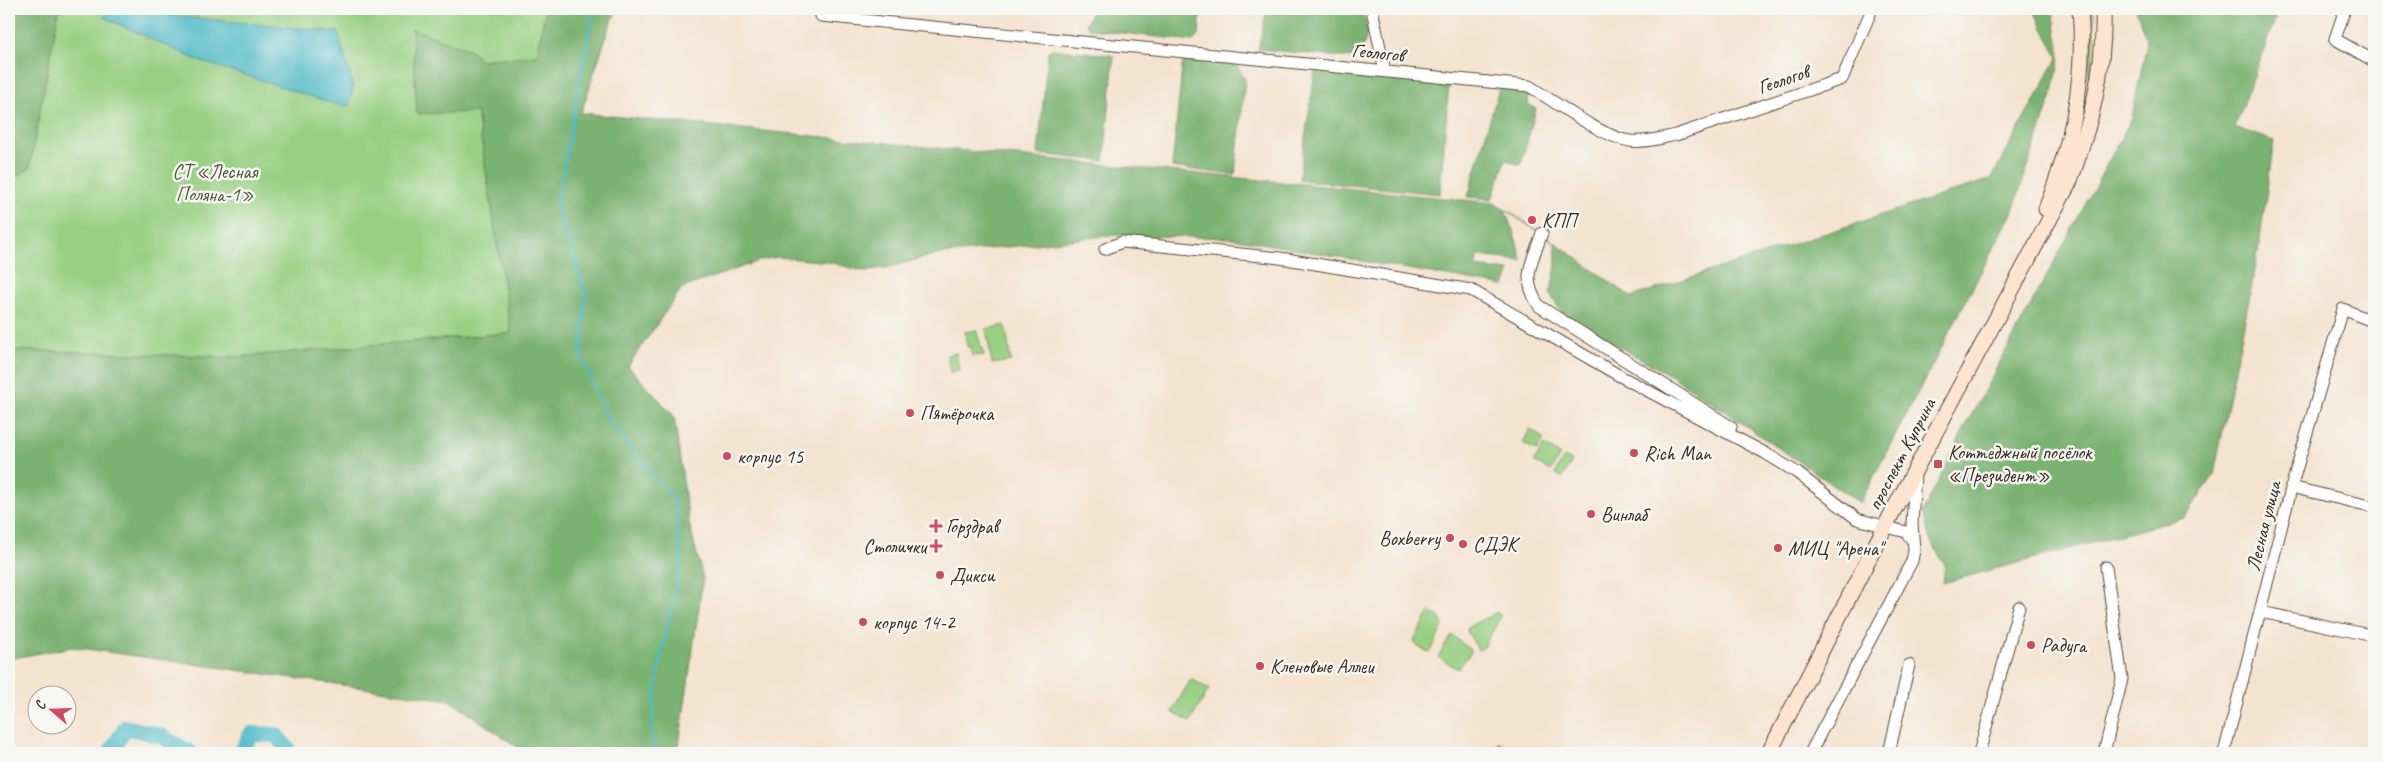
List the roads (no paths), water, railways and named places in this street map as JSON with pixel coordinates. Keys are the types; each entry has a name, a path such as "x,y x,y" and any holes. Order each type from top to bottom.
{"main road":[{"name":"проспект Куприна","path":"2030,254 2059,175 2073,130 2081,86 2082,37 2080,9"},
{"name":"проспект Куприна","path":"1769,753 1885,526 2069,183 2087,135 2098,92 2104,40 2103,9"}],"street":[{"name":"Геологов","path":"826,9 821,16 1529,86 1609,134 1629,141 1649,141 1676,135 1842,78 1872,9"},
{"path":"1372,9 1385,72"},
{"path":"2345,9 2335,39 2374,61"},
{"path":"1542,233 1528,280 1530,292 1539,306 1724,422 1731,427 1727,433"},
{"path":"1105,249 1122,242 1280,258 1471,290 1620,376 1796,472 1857,519 1906,532 1913,541"},
{"name":"Лесная улица","path":"2224,753 2291,487 2343,309 2374,322"},
{"path":"1810,753 1912,561 1915,472"},
{"path":"2291,487 2374,507"},
{"path":"2104,753 2122,680 2106,567"},
{"path":"1979,753 2019,607"},
{"path":"2261,612 2374,636"},
{"path":"1889,753 1909,665"}],"water":[{"path":"114,10 338,32 353,87 349,106 335,104 197,60 103,17"}],"waterway":[{"path":"593,9 557,205 586,295 581,357 606,417 676,503 681,564 660,660 651,729 654,753"},
{"path":"110,753 126,727 161,736 191,753"},
{"path":"241,753 251,734 276,735 288,749 288,753"}],"place":[{"name":"КПП","path":"1532,220"},
{"name":"Пятёрочка","path":"910,413"},
{"name":"Rich Man","path":"1634,453"},
{"name":"корпус 15","path":"727,456"},
{"name":"Коттеджный посёлок «Президент»","path":"1938,464"},
{"name":"Винлаб","path":"1591,514"},
{"name":"Горздрав","path":"936,526"},
{"name":"Boxberry","path":"1450,538"},
{"name":"СДЭК","path":"1463,544"},
{"name":"Столички","path":"936,546"},
{"name":"МИЦ \"Арена\"","path":"1778,548"},
{"name":"Дикси","path":"940,575"},
{"name":"корпус 14-2","path":"863,622"},
{"name":"Радуга","path":"2031,645"},
{"name":"Кленовые Аллеи","path":"1260,666"}],"park label":[{"name":"СТ «Лесная Поляна-1»","path":"215,182"}]}
